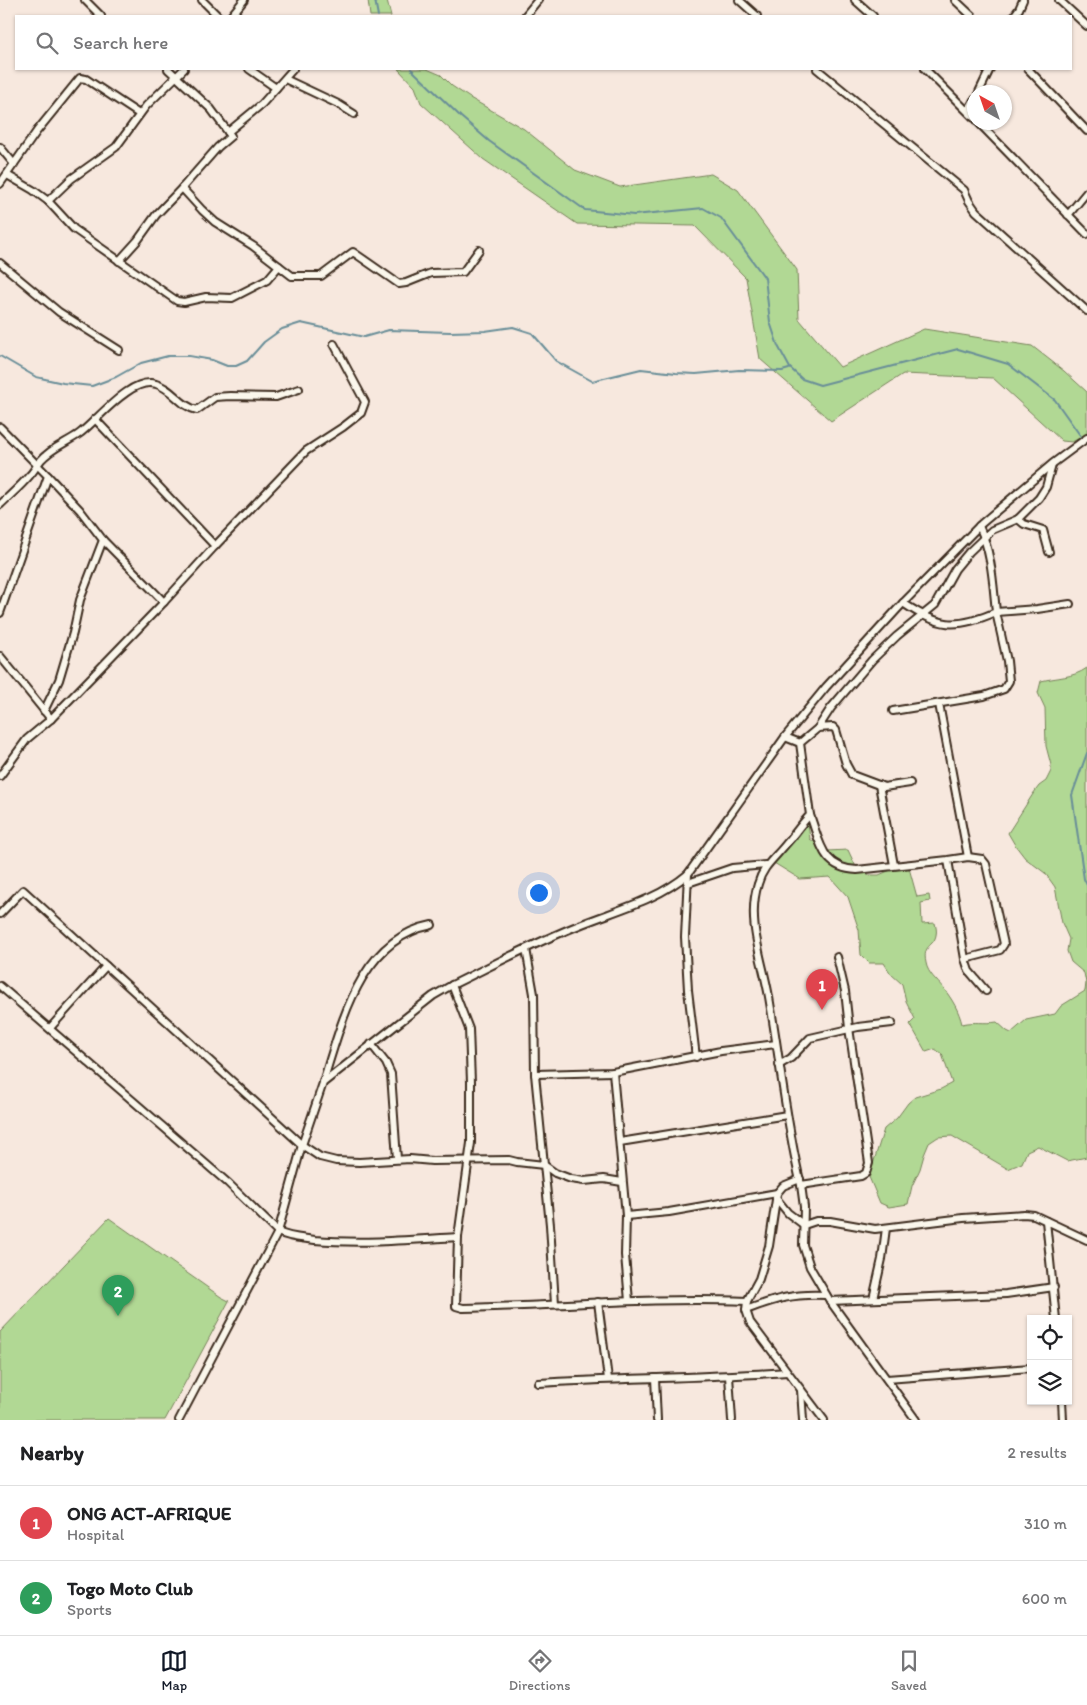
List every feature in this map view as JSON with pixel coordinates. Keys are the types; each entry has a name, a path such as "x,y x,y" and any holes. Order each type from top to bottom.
{"street":[{"path":"85,0 100,15"},
{"path":"202,0 217,15"},
{"path":"232,15 244,0"},
{"path":"526,15 538,0"},
{"path":"739,0 756,15"},
{"path":"855,0 871,15"},
{"path":"955,0 971,15"},
{"path":"1015,15 1023,0"},
{"path":"1059,0 1087,26"},
{"path":"119,261 138,240 156,215 218,147 231,136 211,109 169,70"},
{"path":"48,201 79,173 116,147 139,114 183,70"},
{"path":"250,70 276,88"},
{"path":"228,132 262,104 292,70"},
{"path":"818,70 964,190 976,211 1087,311"},
{"path":"926,70 967,110"},
{"path":"982,85 990,70"},
{"path":"1029,70 1087,131"},
{"path":"0,184 37,131 80,78 84,78 139,114"},
{"path":"285,79 338,104 354,114"},
{"path":"986,130 1087,234"},
{"path":"0,147 14,164"},
{"path":"6,175 48,201 74,229 171,299 184,302 206,297 232,298 267,280 279,266"},
{"path":"182,188 214,222 252,246 292,276 321,276 353,252 399,284 431,273 463,272 479,250"},
{"path":"1068,215 1087,192"},
{"path":"0,263 59,312 119,350"},
{"path":"0,776 27,739 51,719 306,451 361,413 365,402 334,344"},
{"path":"0,505 50,452 81,433 120,397 137,386 146,383 156,384 173,392 190,408 197,410 215,397 238,395 276,396 299,389"},
{"path":"95,419 215,546"},
{"path":"0,428 48,476 80,510 103,540 164,602"},
{"path":"323,1083 433,996 452,985 578,926 638,904 668,890 688,874 785,737 826,687 903,603 979,526 1052,464 1087,438"},
{"path":"800,743 818,728 831,708 872,660 897,636 935,605 960,562 984,537 996,528 1018,519 1042,494 1052,464"},
{"path":"0,613 48,476"},
{"path":"1018,519 1024,524 1043,530 1050,552"},
{"path":"893,711 1000,692 1009,681 1007,661 996,612 992,570 984,537 979,526"},
{"path":"44,711 59,680 73,634 80,600 103,540"},
{"path":"903,603 923,616 947,624 972,620 996,612 1070,604"},
{"path":"0,656 51,719"},
{"path":"939,704 968,856"},
{"path":"818,728 833,726 835,728 850,772 856,777 888,787 910,782"},
{"path":"785,737 800,743"},
{"path":"800,743 810,815 822,848 830,862 836,866 857,870 968,856 982,859 986,864 1004,944 1000,950 965,959"},
{"path":"879,785 894,865"},
{"path":"810,815 766,866 755,896 754,919 804,1207 803,1245 805,1255 828,1298 916,1420"},
{"path":"948,860 965,959 969,971 986,991"},
{"path":"688,883 732,868 766,866"},
{"path":"688,874 685,937 688,990 696,1057"},
{"path":"0,914 23,890 302,1145 320,1157 336,1161 359,1162 397,1159 432,1161 509,1160 544,1165 555,1173 570,1179 584,1181 604,1179 622,1182"},
{"path":"179,1420 278,1232 302,1145 349,1003 374,961 402,935 418,928 432,925"},
{"path":"526,949 534,994 536,1074 550,1225 555,1304"},
{"path":"824,1420 750,1322 746,1310 747,1301 759,1279 770,1241 779,1189 787,1183 861,1176 868,1168 845,991 837,957"},
{"path":"50,1028 106,966"},
{"path":"452,985 469,1029 471,1082 471,1144 458,1237 456,1306 463,1308 700,1299 747,1301"},
{"path":"0,986 228,1183 278,1232 287,1237 338,1242 385,1242 458,1237"},
{"path":"779,1065 791,1058 810,1038 849,1028 892,1023"},
{"path":"371,1044 386,1063 390,1074 397,1159"},
{"path":"536,1074 613,1072 776,1044"},
{"path":"613,1072 626,1216 624,1255 629,1301"},
{"path":"620,1142 787,1115"},
{"path":"626,1216 669,1212 777,1196"},
{"path":"777,1196 788,1213 804,1225 822,1221 875,1229 963,1218 1024,1214 1034,1215 1087,1240"},
{"path":"1046,1220 1056,1315"},
{"path":"873,1299 882,1259 886,1228"},
{"path":"746,1310 776,1299 795,1295 873,1299 1006,1294 1054,1288"},
{"path":"598,1302 608,1379"},
{"path":"887,1379 1027,1368"},
{"path":"538,1383 787,1372"},
{"path":"729,1376 732,1420"},
{"path":"655,1378 657,1420"},
{"path":"801,1390 802,1420"},
{"path":"1062,1405 1063,1420"}],"green space":[{"path":"368,0 387,0 391,15 370,15"},
{"path":"399,70 429,70 441,75 452,86 470,98 524,129 575,170 620,187 711,174 738,190 797,270 799,319 840,367 924,329 1032,346 1087,392 1087,434 1072,442 1062,441 993,378 903,374 831,421 760,359 746,278 695,226 577,224 483,159 421,103 415,87"},
{"path":"1087,668 1087,1157 1067,1161 1038,1146 1027,1151 1022,1163 1008,1169 952,1136 938,1137 929,1143 912,1186 908,1204 889,1207 880,1203 869,1177 884,1129 897,1118 915,1097 941,1089 952,1083 942,1054 935,1049 926,1052 910,1024 915,1019 906,1001 902,984 891,974 884,963 869,963 861,955 859,930 848,897 830,877 800,879 774,863 796,840 808,823 810,839 827,851 848,850 856,867 869,875 879,875 893,869 909,868 917,897 929,895 930,901 921,903 922,924 935,923 936,928 935,939 926,952 927,967 952,1001 962,1024 997,1022 1011,1033 1026,1020 1055,1014 1061,1006 1085,991 1084,973 1071,962 1067,951 1069,939 1062,923 1055,887 1045,873 1025,858 1008,833 1033,794 1046,781 1051,771 1046,746 1045,708 1038,693 1041,681 1071,675"},
{"path":"109,1218 229,1301 165,1420 0,1420 0,1332"}],"waterway":[{"path":"375,0 378,15"},
{"path":"412,70 489,141 585,210 634,215 703,208 721,218 765,278 770,322 778,346 790,368 802,379 820,385 958,349 1008,364 1055,400 1082,438"},
{"path":"0,356 36,377 63,383 92,386 116,377 141,363 168,356 189,356 212,360 227,366 236,366 247,361 264,342 282,329 301,323 364,337 389,330 450,332 485,331 513,327 532,333 556,361 592,381 641,369 696,374 739,370 782,371 789,369"},
{"path":"1087,753 1072,795 1084,879 1087,885"}],"place":[{"name":"ONG ACT-AFRIQUE","path":"822,1010"},
{"name":"Togo Moto Club","path":"118,1316"}]}
